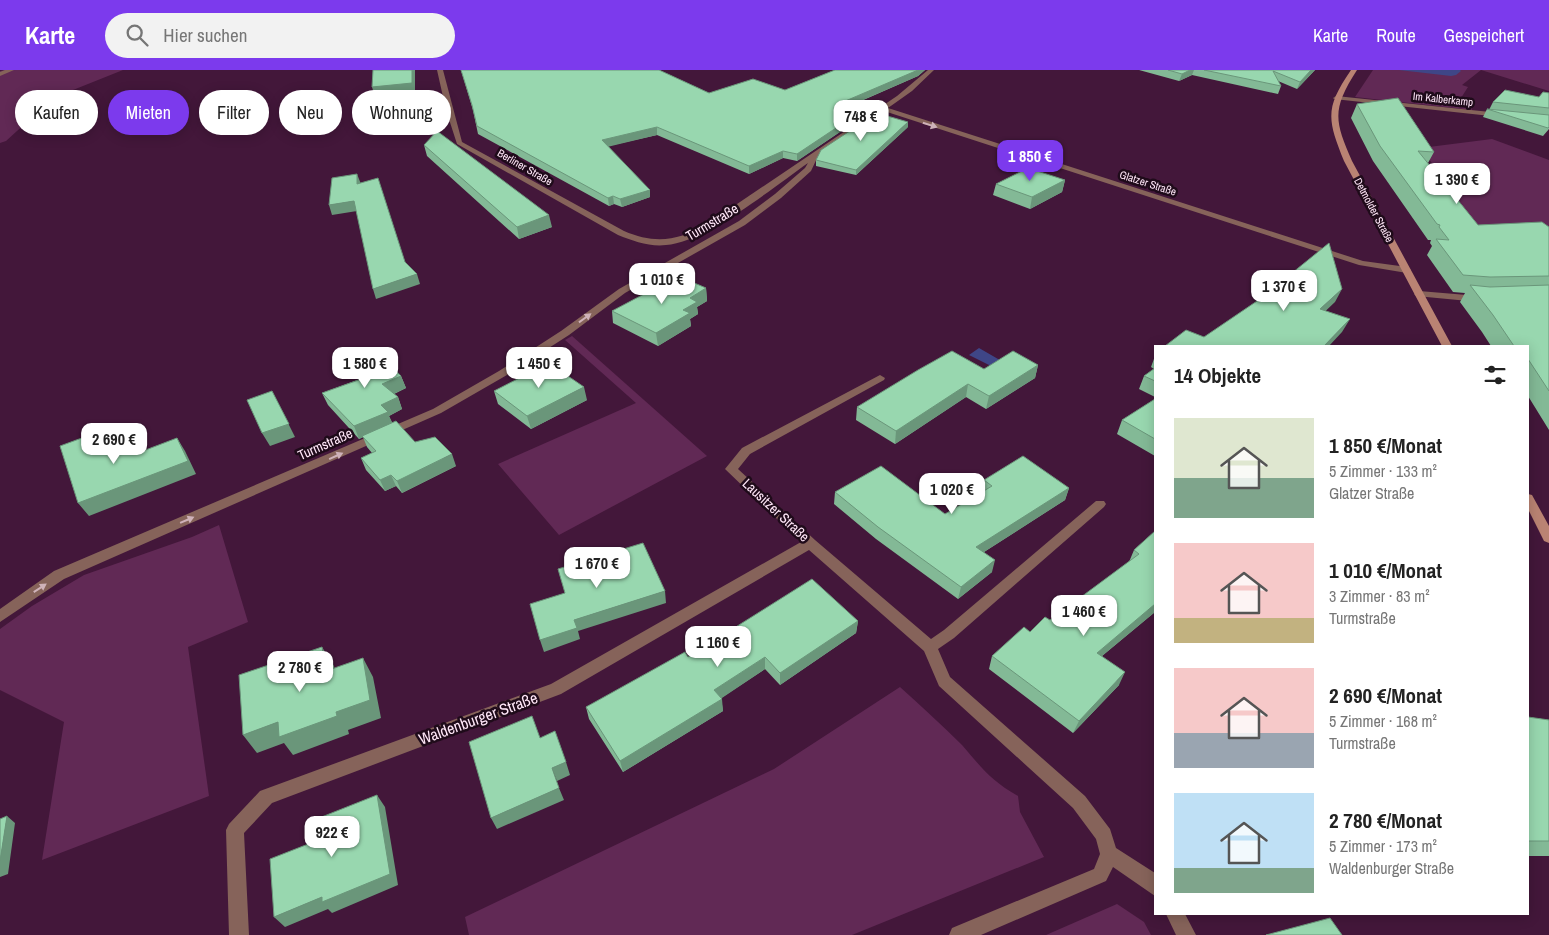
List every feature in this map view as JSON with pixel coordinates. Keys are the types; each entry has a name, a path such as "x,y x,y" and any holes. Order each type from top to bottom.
{"main road":[{"name":"Detmolder Straße","path":"1354,70 1336,98 1332,116 1337,137 1446,345"},
{"path":"1529,500 1549,538"}],"street":[{"path":"0,74 11,70"},
{"name":"Berliner Straße","path":"440,70 448,110 459,143 592,218 621,233 648,242"},
{"name":"Turmstraße","path":"648,242 670,242 684,239 716,221 884,109 931,70"},
{"name":"Im Kalberkamp","path":"1336,98 1509,116"},
{"name":"Glatzer Straße","path":"884,109 1362,263 1407,270"},
{"name":"Turmstraße","path":"0,616 59,575 437,411 565,333 622,291 742,223 808,170 816,154"},
{"path":"1419,294 1489,298"},
{"name":"Lausitzer Straße","path":"880,378 746,451 731,469 810,543 930,647 944,681 1079,802 1104,835 1109,854"},
{"path":"930,647 949,634 1100,504"},
{"name":"Waldenburger Straße","path":"239,935 235,830 266,797 556,689 810,543"},
{"path":"959,935 1100,875 1109,854 1149,880 1154,886"},
{"path":"1176,915 1186,935"}],"shaded area":[{"path":"123,70 73,90 15,90 15,133 6,141 0,143 0,71"},
{"path":"1373,70 1481,70 1462,85 1468,87 1461,98 1472,104 1472,110 1355,97"},
{"path":"1481,70 1549,70 1549,91"},
{"path":"1492,139 1549,160 1549,230 1482,236 1427,156 1405,150"},
{"path":"572,336 707,456 559,535 498,464 636,403 565,340"},
{"path":"219,525 248,622 188,647 209,796 42,860 64,722 0,690 0,629 32,606 84,575 192,537"},
{"path":"900,687 962,745 987,773 1000,785 1018,796 1020,812 1044,857 852,935 469,935 465,917 774,769"},
{"path":"1117,904 1144,922 1151,935 1046,935"}],"water":[{"path":"1399,70 1460,70 1461,71 1451,76"},
{"path":"979,348 1005,363 995,368 969,355"}],"building":[{"path":"373,70 412,70 412,83 372,87"},
{"path":"461,70 659,70 709,93 753,79 785,90 835,70 918,70 843,102 866,108 797,154 783,151 749,166 657,127 602,140 650,190 620,199 613,196 608,198 477,126"},
{"path":"1168,70 1190,70 1182,74"},
{"path":"1204,70 1311,70 1300,82 1273,71 1281,86"},
{"path":"1505,90 1539,97 1543,92 1549,93 1549,108 1493,102"},
{"path":"1398,98 1434,152 1418,151 1478,225 1542,222 1549,227 1549,276 1490,277 1463,275 1436,239 1449,240 1439,227 1440,225 1437,224 1380,146 1357,104"},
{"path":"1487,109 1549,115 1549,127 1548,128"},
{"path":"877,113 908,122 856,170 816,160 821,150"},
{"path":"433,135 442,135 549,215 517,227 424,145"},
{"path":"1028,168 1065,180 1032,197 996,184"},
{"path":"357,174 357,184 378,178 405,262 417,274 373,289 354,201 329,205 332,178"},
{"path":"1329,243 1342,289 1320,309 1350,319 1325,345 1166,345 1186,330 1204,337 1260,299"},
{"path":"678,276 706,288 690,298 697,302 683,310 690,313 656,333 612,311"},
{"path":"1470,285 1490,287 1549,285 1549,391 1529,361 1529,345 1513,345"},
{"path":"374,348 401,376 382,384 398,397 381,405 388,412 354,426 322,393 364,378 347,359"},
{"path":"952,351 984,369 1013,351 1038,365 989,396 968,384 896,431 857,407 918,370"},
{"path":"549,363 584,387 527,416 494,391"},
{"path":"1154,369 1154,381 1144,376"},
{"path":"272,391 289,424 262,433 247,400"},
{"path":"1154,400 1154,438 1122,420"},
{"path":"396,421 415,442 435,437 452,454 397,481 391,475 380,480 361,458 376,451 362,436"},
{"path":"101,431 110,458 133,450 135,454 177,438 188,461 78,503 60,446"},
{"path":"1023,456 1069,488 976,547 995,560 961,587 878,527 835,492 881,466 945,514 992,486 984,480"},
{"path":"1154,532 1154,605 1097,653 1125,672 1079,721 992,656 1024,627 1030,632 1045,617 1050,620 1139,554 1134,550"},
{"path":"643,543 665,591 574,620 577,628 540,640 530,604 565,593 558,569"},
{"path":"812,579 858,621 780,673 765,657 714,690 722,699 620,761 586,707 685,652 688,657"},
{"path":"322,647 326,671 363,658 370,700 336,712 337,716 279,737 278,722 243,735 239,675"},
{"path":"532,716 540,738 555,731 566,762 552,768 559,788 491,818 469,742"},
{"path":"1529,717 1549,720 1549,841 1529,841"},
{"path":"377,795 390,874 322,902 322,897 274,917 270,859 316,841 314,820"},
{"path":"7,816 0,861 0,819"},
{"path":"1330,918 1342,935 1266,935"}]}
